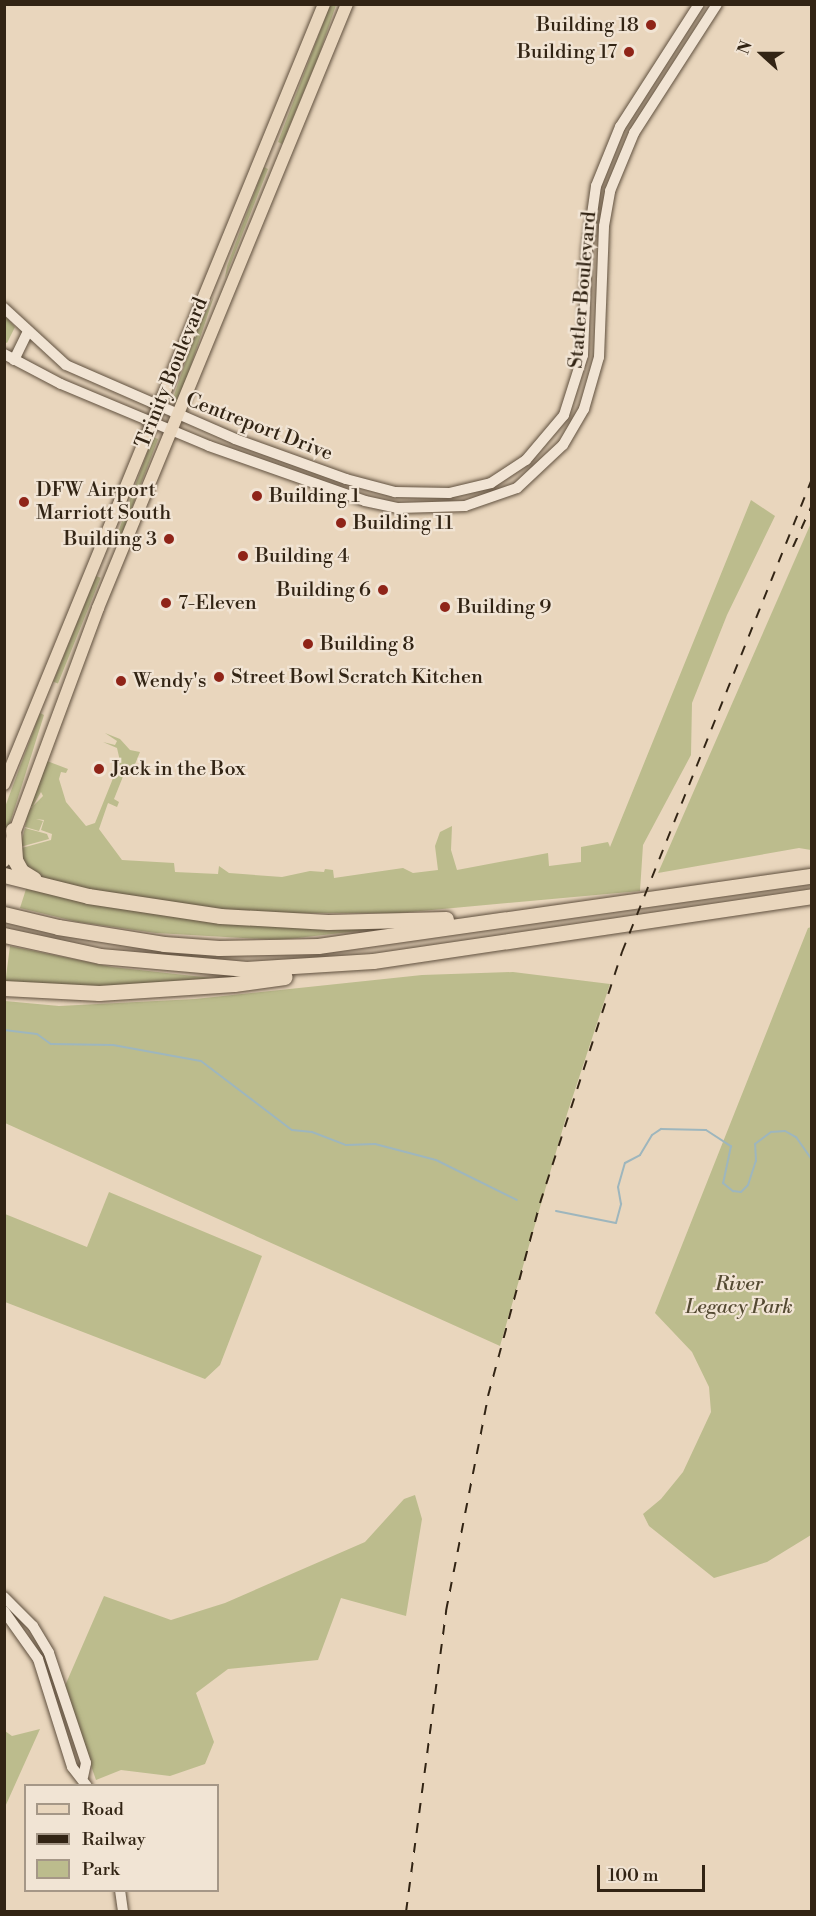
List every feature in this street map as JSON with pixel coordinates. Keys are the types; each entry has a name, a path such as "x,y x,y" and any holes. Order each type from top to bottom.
{"highway":[{"path":"13,830 13,855 18,868 53,888"},
{"path":"4,875 53,888 166,910 261,919 399,922 477,916 503,920"},
{"path":"8,915 111,937 219,948 318,946 812,876"},
{"path":"6,935 53,948 179,965 246,969 346,963 812,896"},
{"path":"6,989 99,993 234,984 324,974 346,963"}],"main road":[{"name":"Trinity Boulevard","path":"4,784 324,4"},
{"name":"Trinity Boulevard","path":"4,861 13,830 170,429 347,4"},
{"path":"262,152 283,158"},
{"path":"209,281 228,289"}],"street":[{"name":"Statler Boulevard","path":"459,492 491,483 546,440 564,415 583,355 587,250 596,186 620,127 699,4"},
{"name":"Statler Boulevard","path":"465,506 517,488 563,445 584,409 599,357 604,226 610,191 634,133 717,4"},
{"path":"645,86 658,94"},
{"path":"596,186 610,191"},
{"name":"Centreport Drive","path":"4,308 66,365 158,408 370,486 417,494 459,492"},
{"path":"9,357 28,331"},
{"path":"583,355 599,357"},
{"name":"Centreport Drive","path":"9,357 152,422 365,501 399,508 465,506"},
{"path":"459,492 465,506"},
{"path":"4,1597 33,1626 49,1653 86,1762 85,1781"},
{"path":"4,1611 38,1659 72,1767 85,1781"},
{"path":"120,1892 123,1911"}],"green space":[{"path":"330,5 336,5 319,55 282,144 278,142"},
{"path":"264,167 268,169 225,278 227,266"},
{"path":"214,296 176,403 172,401 197,329"},
{"path":"4,315 15,327 7,343 5,342"},
{"path":"153,437 158,439 117,547 113,546"},
{"path":"751,500 775,516 727,615 692,703 691,755 643,845 640,891 399,913 228,911 48,882 26,868 18,849 51,840 52,834 41,830 44,820 36,819 43,821 39,831 25,827 28,811 33,806 27,808 47,761 68,769 66,773 61,772 59,779 66,802 86,826 95,823 120,761 117,748 103,742 115,745 117,741 105,733 120,739 130,750 140,752 131,774 124,774 114,799 119,802 117,807 108,803 99,829 122,860 174,863 175,872 218,874 219,866 229,873 282,877 310,871 324,872 325,869 333,870 334,878 403,868 413,873 438,870 435,846 440,832 452,826 451,850 457,870 548,853 549,866 581,862 581,847 608,842 610,847","holes":["41,792 43,796 33,806"]},
{"path":"811,523 811,850 799,848 658,873"},
{"path":"96,576 101,578 58,684 53,682"},
{"path":"40,713 44,715 5,839 5,807"},
{"path":"25,828 47,834 49,839 20,847"},
{"path":"26,889 84,902 375,929 280,940 156,933 78,922 20,908"},
{"name":"River Legacy Park","path":"811,927 811,1535 767,1562 714,1578 649,1526 643,1514 661,1499 683,1472 711,1412 709,1387 692,1352 655,1313 808,928"},
{"path":"10,946 112,967 212,978 106,990 5,984"},
{"path":"513,972 610,984 567,1114 500,1346 5,1123 5,1001 59,1006 195,999 422,975"},
{"path":"109,1192 262,1256 220,1365 205,1379 5,1302 5,1214 87,1247"},
{"path":"415,1495 422,1519 406,1616 341,1598 318,1660 228,1669 196,1693 214,1742 205,1764 170,1776 121,1770 96,1780 64,1688 104,1596 171,1620 225,1603 365,1542 404,1499"},
{"path":"40,1729 5,1807 5,1731 12,1736"}],"water":[{"path":"299,585 317,591 318,596 308,599 306,595 297,593"}],"waterway":[{"path":"4,1030 37,1034 51,1044 113,1045 201,1061 292,1130 312,1132 346,1145 375,1144 436,1160 517,1200"},
{"path":"556,1211 616,1223 621,1204 618,1187 625,1163 640,1155 652,1135 661,1129 706,1130 731,1146 723,1183 733,1191 741,1192 748,1185 756,1161 755,1144 771,1132 785,1131 796,1137 812,1160"}],"railway":[{"path":"406,1912 446,1611 488,1396 540,1203 622,952 812,479"},
{"path":"793,547 812,505"}],"place":[{"name":"Building 18","path":"651,25"},
{"name":"Building 17","path":"629,52"},
{"name":"Building 1","path":"257,496"},
{"name":"DFW Airport Marriott South","path":"24,502"},
{"name":"Building 11","path":"341,523"},
{"name":"Building 3","path":"169,539"},
{"name":"Building 4","path":"243,556"},
{"name":"Building 6","path":"383,590"},
{"name":"7-Eleven","path":"166,603"},
{"name":"Building 9","path":"445,607"},
{"name":"Building 8","path":"308,644"},
{"name":"Street Bowl Scratch Kitchen","path":"219,677"},
{"name":"Wendy's","path":"121,681"},
{"name":"Jack in the Box","path":"99,769"}]}
